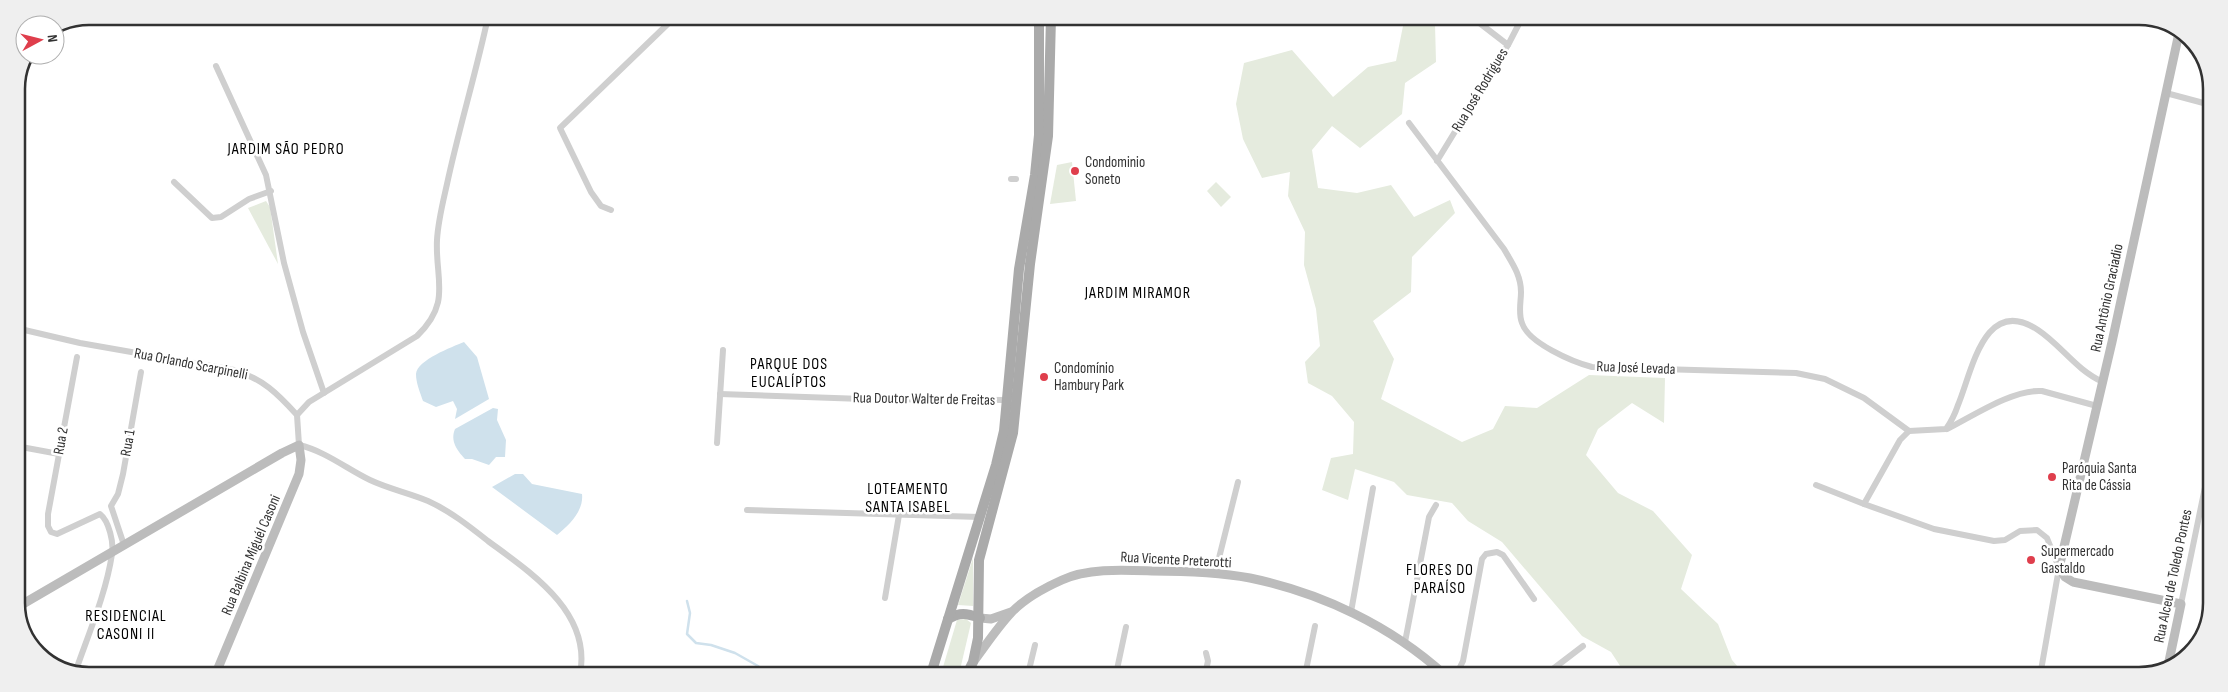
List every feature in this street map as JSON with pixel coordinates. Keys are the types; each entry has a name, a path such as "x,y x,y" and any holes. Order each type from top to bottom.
{"main road":[{"path":"934,667 996,465 1004,431 1019,269 1035,175 1039,135 1039,25"},
{"path":"970,667 978,638 980,618 979,560 1006,467 1018,398 1030,264 1048,136 1051,25"},
{"path":"948,619 957,614 965,613 980,618"},
{"path":"937,657 938,667"}],"street":[{"path":"299,445 297,415 309,402 417,336 427,326 436,310 440,295 437,238 453,155 486,25"},
{"path":"611,210 601,206 591,192 560,128 667,25"},
{"path":"1482,25 1508,45"},
{"name":"Rua José Rodrigues","path":"1437,161 1518,25"},
{"name":"Rua Antônio Graciadio","path":"2059,568 2097,406 2178,39"},
{"path":"216,66 266,175 271,191 284,263 303,332 324,393"},
{"path":"2166,93 2203,103"},
{"name":"Rua José Levada","path":"1409,123 1504,249 1520,278 1522,324 1534,339 1577,363 1592,367 1796,373 1825,379 1864,398 1909,431"},
{"path":"174,182 212,218 221,217 249,199 271,191"},
{"path":"1946,429 1958,406 1973,360 1988,333 1998,325 2011,321 2024,322 2039,330 2089,376 2102,382"},
{"name":"Rua Orlando Scarpinelli","path":"25,330 80,343 234,370 252,375 266,384 297,415"},
{"path":"717,443 723,350"},
{"name":"Rua 2","path":"76,357 48,526 51,532 57,534 102,516"},
{"name":"Rua 1","path":"112,510 123,474 140,372"},
{"path":"1864,504 1900,440 1909,431 1946,429 2019,393 2033,390 2042,390 2097,406"},
{"name":"Rua Doutor Walter de Freitas","path":"720,394 863,399 1007,400"},
{"path":"25,603 282,453 299,445 315,449 347,470 382,486 427,500 451,513 520,565 550,591 566,610 575,628 580,646 581,667"},
{"name":"Rua Balbina Miguél Casoni","path":"219,667 299,474 301,460 299,445"},
{"path":"25,448 59,454"},
{"path":"1215,574 1238,482"},
{"path":"1816,485 1934,529 1994,541 2005,540 2020,531 2038,530 2048,538 2059,568 2073,582 2181,604"},
{"path":"1351,612 1374,488"},
{"name":"Rua Alceu de Toledo Pontes","path":"2170,659 2203,497"},
{"path":"1405,642 1429,517 1436,506"},
{"path":"78,666 101,597 113,552 108,527 102,516 112,510 124,546"},
{"path":"747,510 980,517"},
{"path":"885,598 899,515"},
{"path":"1460,667 1463,661 1482,559 1486,554 1497,552 1503,555 1534,599"},
{"path":"2042,667 2059,568"},
{"name":"Rua Vicente Preterotti","path":"973,662 1012,612 1039,592 1064,579 1090,572 1136,570 1215,574 1249,578 1296,590 1351,612 1405,642 1435,667"},
{"name":"Rua Vicente Preterotti","path":"980,618 991,619 1012,612"},
{"path":"1307,667 1315,626"},
{"path":"1117,667 1126,627"},
{"path":"1030,667 1035,645"},
{"path":"1555,667 1583,646"},
{"path":"1206,653 1208,661 1207,667"}],"shaded area":[{"path":"1403,25 1435,25 1436,62 1405,83 1402,114 1360,148 1332,126 1312,150 1318,188 1357,193 1391,185 1414,217 1450,200 1455,213 1412,257 1411,292 1373,321 1394,359 1381,399 1462,442 1493,429 1505,406 1537,408 1589,375 1665,378 1664,423 1632,403 1598,429 1586,455 1618,493 1653,511 1692,555 1681,589 1718,624 1732,660 1738,667 1621,667 1611,652 1582,636 1502,542 1468,521 1452,503 1407,495 1394,482 1355,469 1348,500 1322,490 1331,458 1353,454 1354,422 1332,396 1308,383 1305,362 1320,346 1316,309 1304,265 1305,232 1288,196 1290,172 1262,178 1243,139 1236,104 1244,63 1292,50 1333,97 1368,67 1396,61"},
{"path":"1072,162 1076,201 1050,204 1057,165"},
{"path":"1216,182 1231,197 1221,207 1207,191"},
{"path":"266,201 270,207 278,264 248,208"},
{"path":"973,558 973,606 958,605"},
{"path":"966,619 971,623 961,667 943,667 957,620"}],"water":[{"path":"464,342 477,357 489,399 455,419 457,409 453,401 436,407 423,401 417,384 416,374 422,364 428,359"},
{"path":"493,408 498,409 497,420 506,440 505,457 496,457 489,465 472,459 465,459 457,449 454,441 455,429"},
{"path":"515,474 523,474 532,484 582,494 581,506 578,512 571,522 557,535 492,487"}],"waterway":[{"path":"687,601 690,613 687,634 696,643 711,645 735,653 759,667"}],"place":[{"name":"Condominio Soneto","path":"1075,171"},
{"name":"Condomínio Hambury Park","path":"1044,377"},
{"name":"Paróquia Santa Rita de Cássia","path":"2052,477"},
{"name":"Supermercado Gastaldo","path":"2031,560"}],"district":[{"name":"JARDIM SÃO PEDRO","path":"286,149"},
{"name":"JARDIM MIRAMOR","path":"1138,293"},
{"name":"PARQUE DOS EUCALÍPTOS","path":"789,373"},
{"name":"LOTEAMENTO SANTA ISABEL","path":"908,498"},
{"name":"FLORES DO PARAÍSO","path":"1440,579"},
{"name":"RESIDENCIAL CASONI II","path":"126,625"}]}
